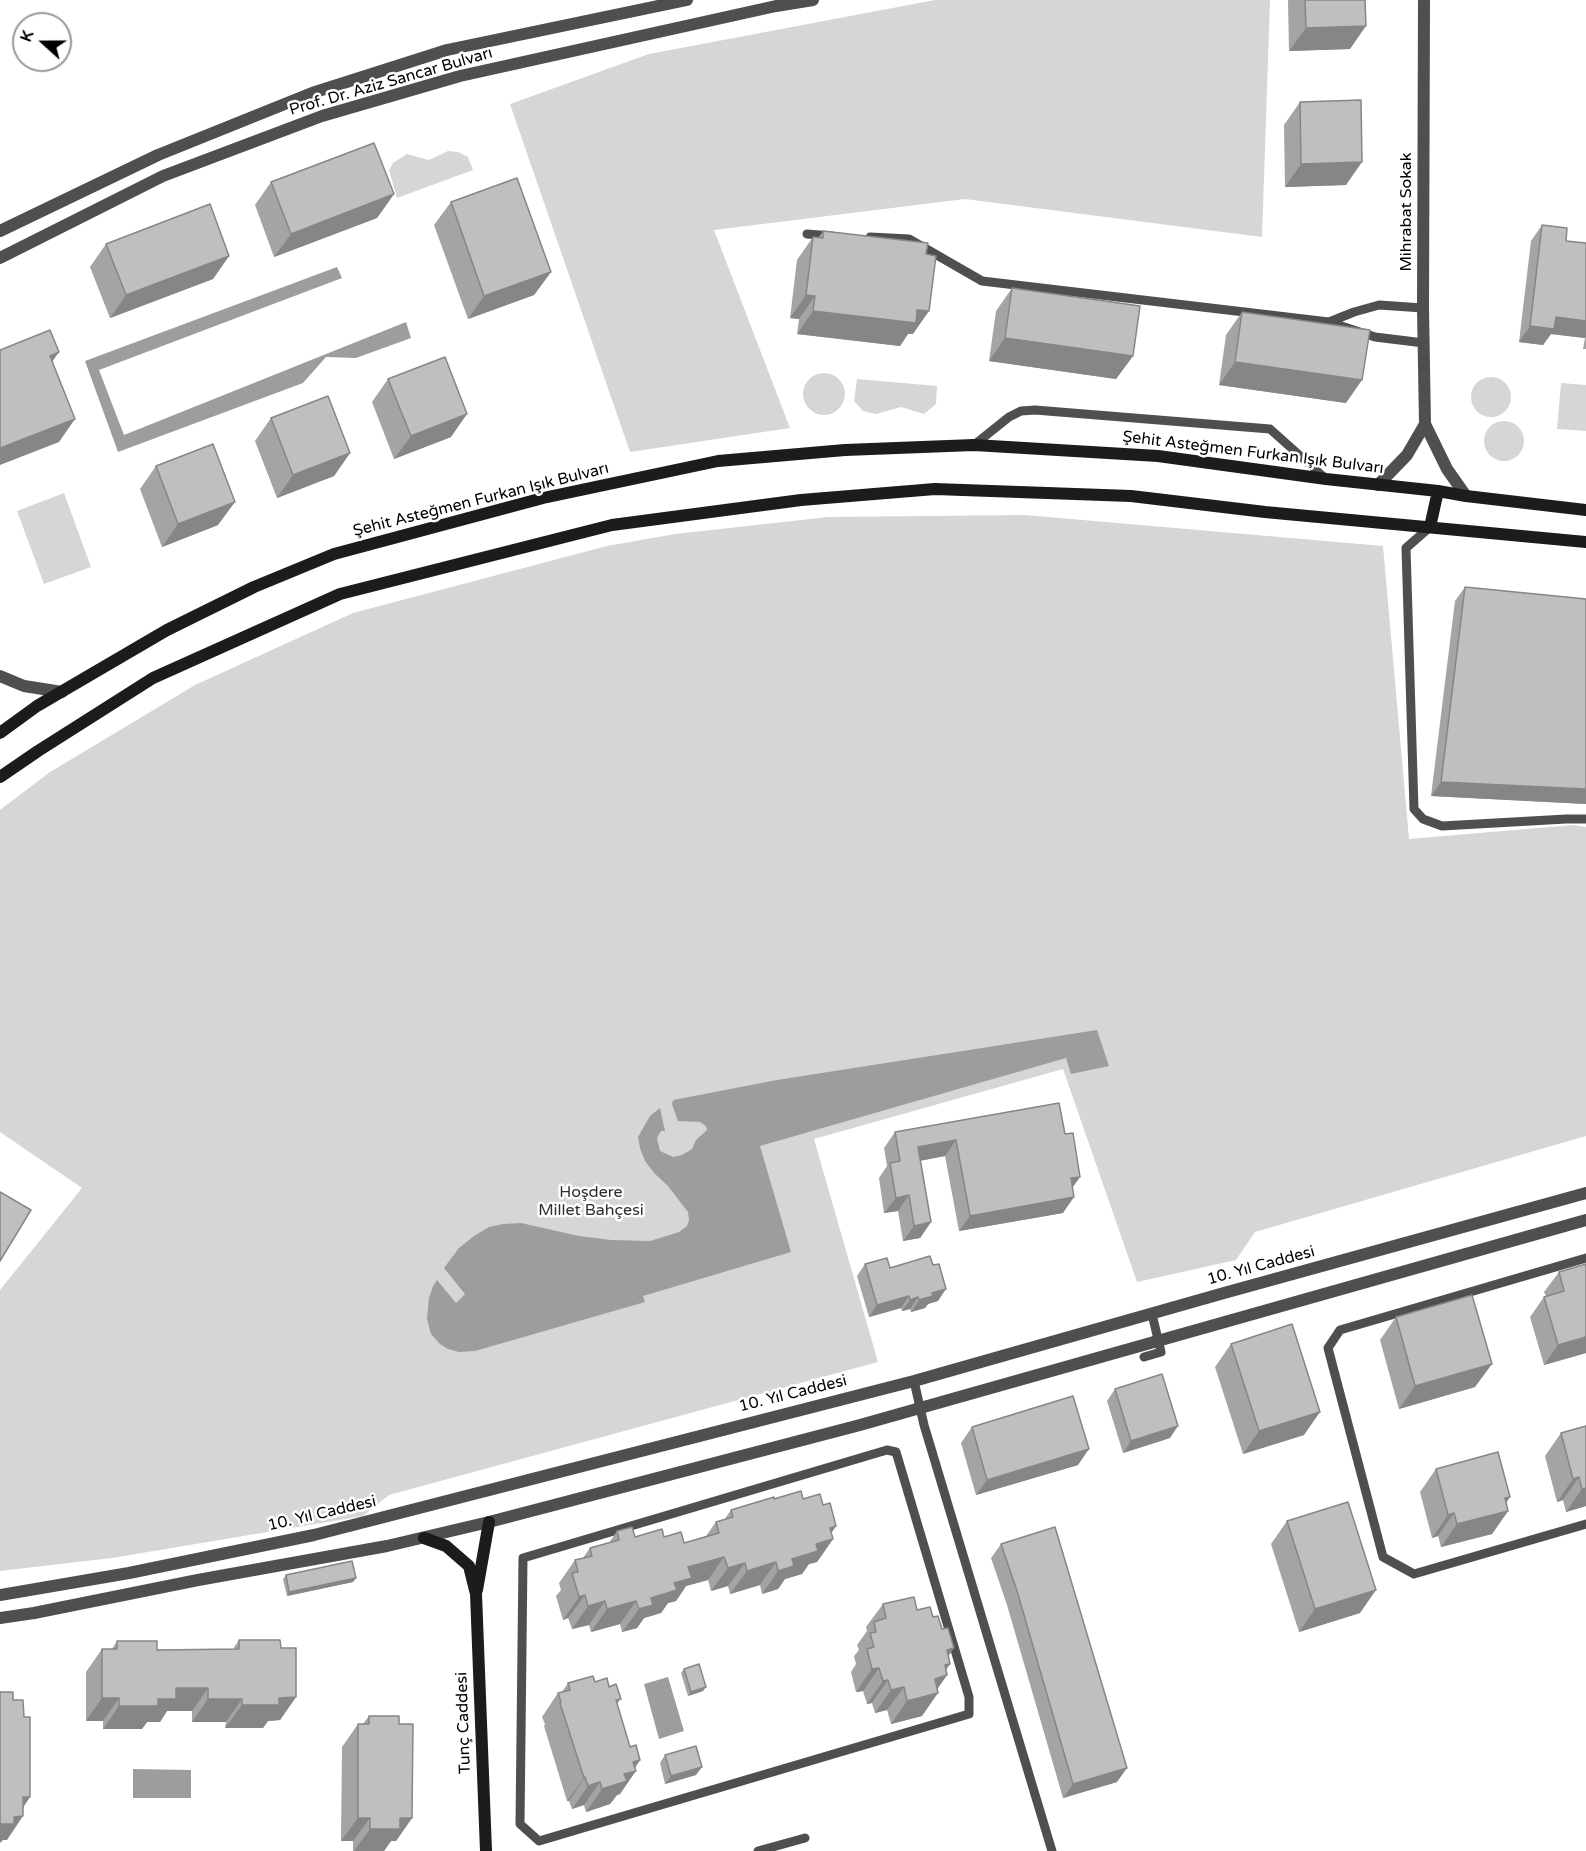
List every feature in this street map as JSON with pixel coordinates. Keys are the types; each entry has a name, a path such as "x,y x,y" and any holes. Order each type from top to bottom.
{"main road":[{"name":"Şehit Asteğmen Furkan Işık Bulvarı","path":"0,733 37,706 167,630 254,587 324,558 543,498 718,462 845,450 974,445 1158,456 1586,510"},
{"path":"0,777 38,750 153,678 340,594 612,525 801,500 935,489 1131,496 1265,512 1586,542"},
{"path":"1430,527 1438,491"},
{"name":"Tunç Caddesi","path":"476,1594 489,1522"},
{"name":"Tunç Caddesi","path":"424,1538 446,1546 469,1566 476,1594 486,1851"}],"street":[{"name":"Prof. Dr. Aziz Sancar Bulvarı","path":"0,231 158,155 312,93 447,50 687,0"},
{"name":"Prof. Dr. Aziz Sancar Bulvarı","path":"0,258 163,176 322,116 460,76 776,3 813,0"},
{"name":"Mihrabat Sokak","path":"1424,0 1425,424"},
{"path":"1378,485 1407,455 1425,424"},
{"path":"1425,424 1448,469 1466,496"},
{"path":"0,676 24,686 62,692"},
{"name":"10. Yıl Caddesi","path":"0,1595 129,1573 314,1534 914,1381 1586,1193"},
{"path":"0,1618 424,1538 489,1522 829,1433 1586,1220"}],"lane":[{"path":"807,234 841,236"},
{"path":"864,237 909,239 982,281 1329,322 1375,337 1424,343"},
{"path":"1329,322 1379,305 1423,308"},
{"path":"974,445 1009,417 1021,411 1035,410 1270,429 1326,479"},
{"path":"1430,527 1406,549 1414,809 1423,819 1442,826 1586,819"},
{"path":"1586,1258 1340,1330 1328,1348 1383,1557 1414,1574 1586,1524"},
{"path":"1144,1357 1161,1352 1152,1314"},
{"path":"914,1381 919,1408 1052,1851"},
{"path":"887,1450 896,1452 969,1697 969,1714 539,1841 520,1824 523,1558 887,1450"},
{"path":"758,1851 805,1838"}],"green space":[{"path":"935,0 1270,0 1262,237 965,199 714,230 790,428 630,452 510,104 649,54"},
{"path":"448,151 458,152 468,157 473,170 397,198 389,170 393,163 407,154 429,160"},
{"path":"824,373 832,374 839,379 844,386 844,402 839,409 832,414 824,415 816,414 809,409 804,402 803,394 804,386 809,379 816,374"},
{"path":"1491,377 1505,383 1511,397 1505,411 1491,417 1477,411 1471,397 1477,383"},
{"path":"857,379 937,386 936,404 924,414 901,407 876,414 863,411 854,401"},
{"path":"1561,383 1586,385 1586,431 1557,429"},
{"path":"1504,421 1518,427 1524,441 1518,455 1504,461 1490,455 1484,441 1490,427"},
{"path":"64,493 91,567 44,584 17,511"},
{"name":"Hoşdere Millet Bahçesi","path":"1025,515 1383,546 1409,839 1573,825 1586,827 1586,1136 1255,1232 1236,1260 1137,1282 1063,1069 814,1139 878,1362 389,1495 363,1516 112,1558 0,1571 0,1290 82,1188 0,1132 0,810 50,772 195,685 353,613 607,546 675,534 828,517"}],"shaded area":[{"path":"337,267 342,278 99,370 124,435 406,322 411,338 356,358 326,357 303,383 118,452 85,361"},
{"path":"1097,1030 1109,1066 1071,1074 1066,1058 760,1146 791,1252 643,1296 645,1302 475,1351 459,1352 448,1349 431,1334 427,1319 433,1286 437,1280 456,1303 465,1294 444,1268 459,1248 489,1227 521,1223 579,1236 650,1241 679,1232 687,1226 688,1212 645,1161 638,1137 650,1116 660,1108 665,1131 661,1131 657,1138 660,1151 673,1157 692,1149 696,1140 707,1130 706,1126 700,1122 678,1121 672,1104 673,1100 777,1080"},
{"path":"668,1677 684,1731 659,1739 644,1684"},
{"path":"133,1769 191,1770 191,1798 133,1798"}],"building":[{"path":"1305,0 1365,0 1366,26 1306,28"},
{"path":"1361,100 1362,162 1301,164 1300,102"},
{"path":"374,143 394,194 291,234 271,182"},
{"path":"517,178 551,272 484,296 451,202"},
{"path":"210,204 229,256 126,295 106,244"},
{"path":"1542,225 1567,228 1566,241 1586,243 1586,321 1556,317 1554,329 1530,326"},
{"path":"823,231 928,243 926,254 936,256 929,311 917,310 916,323 813,311 815,296 806,295 813,237 823,238"},
{"path":"1012,288 1140,306 1133,356 1005,338"},
{"path":"1242,312 1370,330 1362,380 1235,362"},
{"path":"50,330 59,352 50,356 75,419 0,448 0,350"},
{"path":"445,357 467,414 411,436 388,379"},
{"path":"328,396 350,453 293,475 271,418"},
{"path":"213,444 235,502 178,524 156,466"},
{"path":"1465,587 1586,599 1586,789 1441,782"},
{"path":"1059,1103 1065,1134 1073,1133 1080,1177 1071,1178 1074,1197 970,1216 956,1140 918,1147 931,1222 914,1226 909,1195 896,1198 890,1163 900,1161 895,1132"},
{"path":"0,1192 31,1210 0,1261"},
{"path":"930,1256 933,1265 939,1264 946,1289 919,1300 918,1297 910,1300 909,1296 877,1305 865,1264 887,1258 890,1268"},
{"path":"1586,1264 1586,1337 1558,1345 1544,1297 1564,1291 1559,1272"},
{"path":"1472,1295 1492,1364 1415,1386 1396,1317"},
{"path":"1292,1324 1320,1412 1259,1431 1231,1344"},
{"path":"1162,1374 1178,1426 1131,1441 1115,1389"},
{"path":"1073,1396 1089,1449 987,1480 972,1427"},
{"path":"1586,1426 1586,1488 1582,1489 1579,1477 1573,1479 1561,1433"},
{"path":"1498,1452 1510,1497 1505,1498 1508,1511 1457,1524 1454,1513 1448,1515 1436,1469"},
{"path":"801,1491 803,1499 820,1494 823,1505 830,1503 836,1526 830,1528 833,1539 816,1544 818,1551 792,1559 794,1566 778,1571 776,1562 747,1571 745,1563 728,1568 724,1557 688,1567 692,1578 674,1583 677,1590 651,1598 653,1605 639,1609 636,1601 607,1609 605,1601 588,1606 585,1595 579,1597 572,1573 578,1572 575,1560 592,1556 590,1548 619,1540 617,1531 632,1527 635,1537 662,1529 664,1537 681,1532 684,1543 719,1533 716,1522 733,1517 731,1510"},
{"path":"1348,1502 1376,1590 1315,1609 1287,1521"},
{"path":"1055,1527 1127,1768 1073,1784 1017,1591 1001,1544"},
{"path":"352,1561 356,1578 289,1592 286,1575"},
{"path":"914,1597 917,1610 930,1607 933,1617 938,1616 942,1629 948,1628 954,1648 947,1650 950,1664 945,1665 947,1675 935,1679 938,1693 907,1701 904,1687 891,1690 888,1680 883,1681 879,1668 872,1669 867,1649 874,1647 870,1633 876,1632 874,1622 886,1618 883,1604"},
{"path":"239,1640 280,1640 281,1648 296,1648 296,1697 279,1698 279,1705 242,1705 242,1699 208,1699 208,1688 176,1688 176,1699 158,1699 158,1706 119,1706 119,1698 102,1698 102,1649 117,1649 117,1641 157,1641 157,1650 239,1649"},
{"path":"699,1664 706,1687 691,1692 684,1669"},
{"path":"593,1676 595,1682 607,1678 609,1687 616,1684 621,1699 616,1700 630,1747 636,1745 640,1760 633,1762 636,1771 624,1774 627,1781 602,1789 600,1782 588,1786 584,1778 558,1693 570,1690 568,1683"},
{"path":"0,1692 13,1692 13,1700 23,1700 24,1717 30,1717 30,1797 23,1797 23,1816 14,1817 14,1824 0,1824"},
{"path":"369,1716 399,1716 399,1724 413,1724 412,1818 400,1818 400,1829 370,1829 370,1818 358,1818 358,1724 369,1724"},
{"path":"696,1746 702,1767 671,1776 665,1755"}]}
